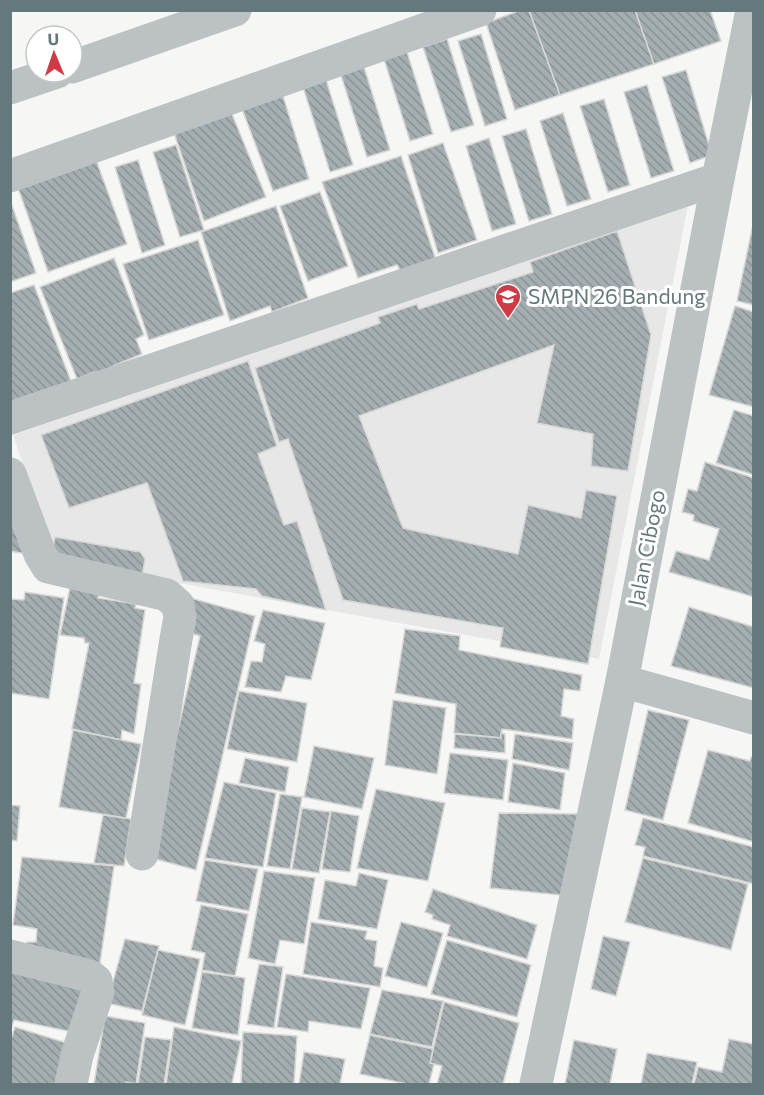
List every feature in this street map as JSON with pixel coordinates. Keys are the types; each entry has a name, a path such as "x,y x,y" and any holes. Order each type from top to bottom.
{"street":[{"path":"84,63 235,10"},
{"path":"10,176 480,10"},
{"name":"Jalan Cibogo","path":"536,1084 622,681 717,179 752,10"},
{"path":"10,418 717,179"},
{"path":"10,474 40,554 48,567 167,595 178,605 180,617 142,854"},
{"path":"622,681 753,718"},
{"path":"10,956 90,975 96,981 98,992 77,1055 71,1084"}],"shaded area":[{"name":"SMPN 26 Bandung","path":"688,205 599,659 56,561 13,435"}],"building":[{"path":"521,10 529,10 560,95 515,110 486,23"},
{"path":"529,10 635,10 654,64 560,95"},
{"path":"635,10 710,10 721,41 654,64"},
{"path":"481,34 507,119 485,126 458,41"},
{"path":"447,39 474,125 451,132 423,47"},
{"path":"406,49 433,134 410,141 383,56"},
{"path":"363,64 390,150 367,157 340,72"},
{"path":"686,70 712,155 690,163 662,77"},
{"path":"326,80 353,165 330,172 303,87"},
{"path":"647,85 674,171 651,178 624,92"},
{"path":"283,96 309,179 273,191 242,109"},
{"path":"604,99 630,185 608,192 580,106"},
{"path":"563,113 591,199 567,206 540,121"},
{"path":"232,114 266,197 204,221 174,133"},
{"path":"526,129 552,214 529,221 502,136"},
{"path":"489,138 516,224 492,231 466,146"},
{"path":"443,143 477,240 438,253 408,155"},
{"path":"176,145 204,230 180,237 153,152"},
{"path":"401,156 436,260 402,274 397,265 358,278 322,182"},
{"path":"96,160 127,244 48,272 18,188"},
{"path":"138,160 165,245 142,253 115,167"},
{"path":"320,192 348,266 308,281 280,206"},
{"path":"10,200 36,273 10,282"},
{"path":"276,206 308,298 272,312 270,306 230,321 201,232"},
{"path":"752,229 754,229 754,305 737,301"},
{"path":"617,231 651,335 628,471 591,466 593,434 537,423 554,345 359,416 403,528 518,554 528,505 581,518 586,490 617,496 588,664 500,647 503,628 343,600 288,439 279,442 255,368 380,323 378,317 417,304 419,309 533,272 530,262"},
{"path":"198,240 224,315 149,340 123,264"},
{"path":"114,258 144,335 136,339 142,354 113,366 98,382 94,372 77,379 40,287"},
{"path":"34,285 74,389 10,414 10,293"},
{"path":"735,306 754,312 754,407 709,395"},
{"path":"248,361 277,446 258,454 284,525 297,521 326,610 262,596 256,589 183,581 147,483 69,508 41,435"},
{"path":"734,410 754,416 754,475 716,463"},
{"path":"705,462 754,478 754,597 669,572 676,551 709,560 719,529 693,521 694,515 682,512 688,489 697,491"},
{"path":"10,492 32,555 10,551"},
{"path":"55,537 140,552 145,559 142,578 50,562"},
{"path":"72,578 101,583 98,598 136,604 135,608 145,610 134,683 141,684 134,734 122,730 121,740 72,729 89,643 85,643 84,638 60,635"},
{"path":"25,592 64,598 49,699 10,693 10,599 24,600"},
{"path":"187,597 255,616 196,870 148,857 200,636 178,629"},
{"path":"689,607 754,627 754,688 671,666"},
{"path":"263,610 325,623 311,680 286,676 281,692 245,687 251,661 262,662 265,644 254,641"},
{"path":"405,629 460,636 459,650 582,675 580,691 564,689 561,716 574,719 572,739 502,729 501,738 454,733 456,704 395,693"},
{"path":"239,691 307,703 297,762 227,749"},
{"path":"393,700 446,708 437,774 385,765"},
{"path":"648,710 689,720 663,820 625,810"},
{"path":"73,730 141,744 126,818 59,807"},
{"path":"501,733 505,734 505,753 454,748 455,734 501,738"},
{"path":"515,734 573,743 569,770 512,759"},
{"path":"314,746 374,758 362,809 304,797"},
{"path":"708,750 750,761 751,757 754,758 754,842 688,823"},
{"path":"450,753 508,760 503,800 444,793"},
{"path":"245,758 289,767 285,792 239,783"},
{"path":"513,763 565,773 560,810 508,802"},
{"path":"224,782 276,793 263,867 205,858"},
{"path":"376,789 445,803 428,881 357,868"},
{"path":"280,794 302,797 290,869 267,866"},
{"path":"10,805 20,806 17,841 10,840"},
{"path":"302,808 330,812 319,873 292,869"},
{"path":"331,811 359,816 350,872 322,869"},
{"path":"499,813 578,814 570,896 490,888"},
{"path":"103,815 131,819 124,866 94,863"},
{"path":"643,818 754,847 754,884 643,856 645,847 635,845"},
{"path":"22,857 114,866 100,963 25,955 27,942 36,942 37,929 13,925"},
{"path":"643,858 748,884 731,950 625,922"},
{"path":"205,860 258,869 249,911 196,901"},
{"path":"264,871 315,878 304,944 280,940 275,964 248,958"},
{"path":"359,873 388,880 377,929 318,919 325,880 356,886"},
{"path":"433,889 537,925 527,959 447,936 450,925 432,919 433,915 425,912"},
{"path":"201,905 248,914 235,976 202,970 205,953 191,950"},
{"path":"311,922 367,931 365,939 377,941 374,966 383,968 380,987 303,974"},
{"path":"401,922 443,933 427,987 385,976"},
{"path":"603,936 630,942 616,996 591,989"},
{"path":"125,939 159,946 142,1011 107,1003"},
{"path":"447,940 531,965 517,1017 431,994"},
{"path":"158,950 200,959 185,1025 142,1015"},
{"path":"259,964 283,967 274,1028 247,1024"},
{"path":"10,966 84,980 73,1032 14,1020 10,1032"},
{"path":"202,972 245,978 238,1035 192,1028"},
{"path":"286,974 370,988 361,1029 309,1021 308,1032 277,1027"},
{"path":"382,990 443,1001 432,1047 370,1034"},
{"path":"444,1002 519,1023 503,1084 437,1084 442,1066 430,1063"},
{"path":"105,1016 145,1023 136,1084 126,1082 126,1084 94,1084"},
{"path":"15,1027 73,1045 64,1084 10,1084 10,1042"},
{"path":"174,1027 241,1041 232,1084 166,1084"},
{"path":"243,1032 297,1036 294,1084 241,1084"},
{"path":"370,1035 433,1049 430,1063 434,1064 429,1084 407,1084 360,1074"},
{"path":"145,1037 171,1040 164,1084 138,1084"},
{"path":"729,1039 754,1044 754,1084 694,1084 698,1067 722,1072"},
{"path":"574,1040 617,1049 610,1084 565,1084"},
{"path":"304,1052 345,1059 340,1084 299,1084"},
{"path":"647,1053 697,1062 692,1084 641,1084"}],"place":[{"name":"SMPN 26 Bandung","path":"508,320"}]}
